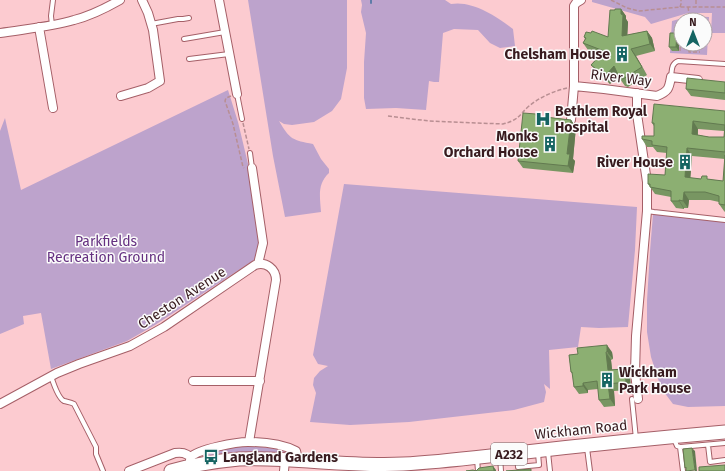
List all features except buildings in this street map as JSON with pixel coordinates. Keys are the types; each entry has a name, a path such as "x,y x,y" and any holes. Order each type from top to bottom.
{"highway":[{"name":"Wickham Road","path":"171,471 190,462 238,460 288,464 359,465 404,468 500,455 636,440 677,442 725,432"}],"street":[{"path":"0,33 75,20 96,12 120,0"},
{"path":"121,96 148,88 160,81 151,24 142,0"},
{"path":"220,0 237,94"},
{"path":"571,120 574,86 574,6 576,2 581,0"},
{"path":"39,27 53,108"},
{"name":"River Way","path":"574,86 604,88 657,96 664,93 669,88 671,77 710,81"},
{"path":"635,399 636,336 647,210 647,182 637,114 637,93"},
{"path":"249,442 276,277 276,274 270,267 264,264 258,264 263,243 252,168"},
{"name":"Cheston Avenue","path":"0,404 51,376 73,366 130,346 164,326 258,264"},
{"path":"193,381 260,381"},
{"name":"Wickham Road","path":"190,462 193,455 205,450 231,443 249,442 273,444 287,447 296,451 288,464"},
{"name":"Wickham Road","path":"129,471 180,452 185,453 190,462"}],"lane":[{"path":"52,25 51,16 53,0"},
{"path":"151,24 189,18"},
{"path":"184,39 225,32"},
{"path":"189,59 229,54"},
{"path":"671,77 673,65 678,61 725,64"},
{"path":"237,94 242,119"},
{"path":"250,153 252,168"},
{"path":"647,210 725,220"},
{"path":"51,376 61,398 74,404 96,447 96,454 103,471"},
{"path":"635,399 636,440"},
{"path":"683,471 677,442 708,444 725,443"},
{"path":"708,444 710,462 725,460"},
{"path":"586,446 590,471"},
{"path":"540,471 539,465 543,450"},
{"path":"543,450 550,471"},
{"path":"517,453 518,467 539,465"},
{"path":"500,455 501,471"},
{"path":"476,458 478,471"}],"path":[{"path":"611,0 627,8 639,11 680,7 725,7"},
{"path":"680,7 681,0"},
{"path":"696,0 696,7"},
{"path":"688,7 689,12"},
{"path":"388,116 504,124 519,118 529,106 539,99 557,90 574,86"},
{"path":"237,94 226,98 225,101 233,124 243,167 246,169 252,168"},
{"path":"242,119 250,153"}],"green space":[{"path":"248,0 347,0 347,68 341,99 332,111 314,122 292,125 284,124 279,121 289,136 296,140 313,144 321,159 329,169 329,173 325,177 320,191 321,212 285,217 273,156"},
{"path":"361,0 445,0 451,4 459,3 476,7 500,19 513,29 515,46 500,48 490,43 478,30 454,29 443,33 439,82 429,81 426,110 396,108 366,109 364,98 364,62 366,33 361,12"},
{"path":"592,0 725,0 725,33 713,33 713,12 673,12 673,17 651,24 645,17 592,2"},
{"path":"673,21 673,52 707,52 707,55 670,53"},
{"name":"Parkfields Recreation Ground","path":"228,90 238,122 249,168 260,243 254,260 155,325 127,341 51,369 41,313 23,316 24,324 0,334 0,131 5,118 21,190"},
{"path":"344,184 637,207 635,250 628,327 581,327 578,347 549,350 550,389 544,384 546,392 544,402 514,410 409,422 350,425 310,422 316,393 313,385 314,378 320,371 328,366 318,364 313,355"},
{"path":"653,214 725,222 725,406 688,407 673,404 661,388 651,357 647,332 647,301"},
{"path":"239,446 271,448 290,453 244,452 206,455 223,449"}],"place":[{"name":"Chelsham House","path":"622,54"},
{"name":"Bethlem Royal Hospital","path":"543,119"},
{"name":"Monks Orchard House","path":"550,144"},
{"name":"River House","path":"685,162"},
{"name":"Wickham Park House","path":"607,380"},
{"name":"Langland Gardens","path":"211,457"}]}
